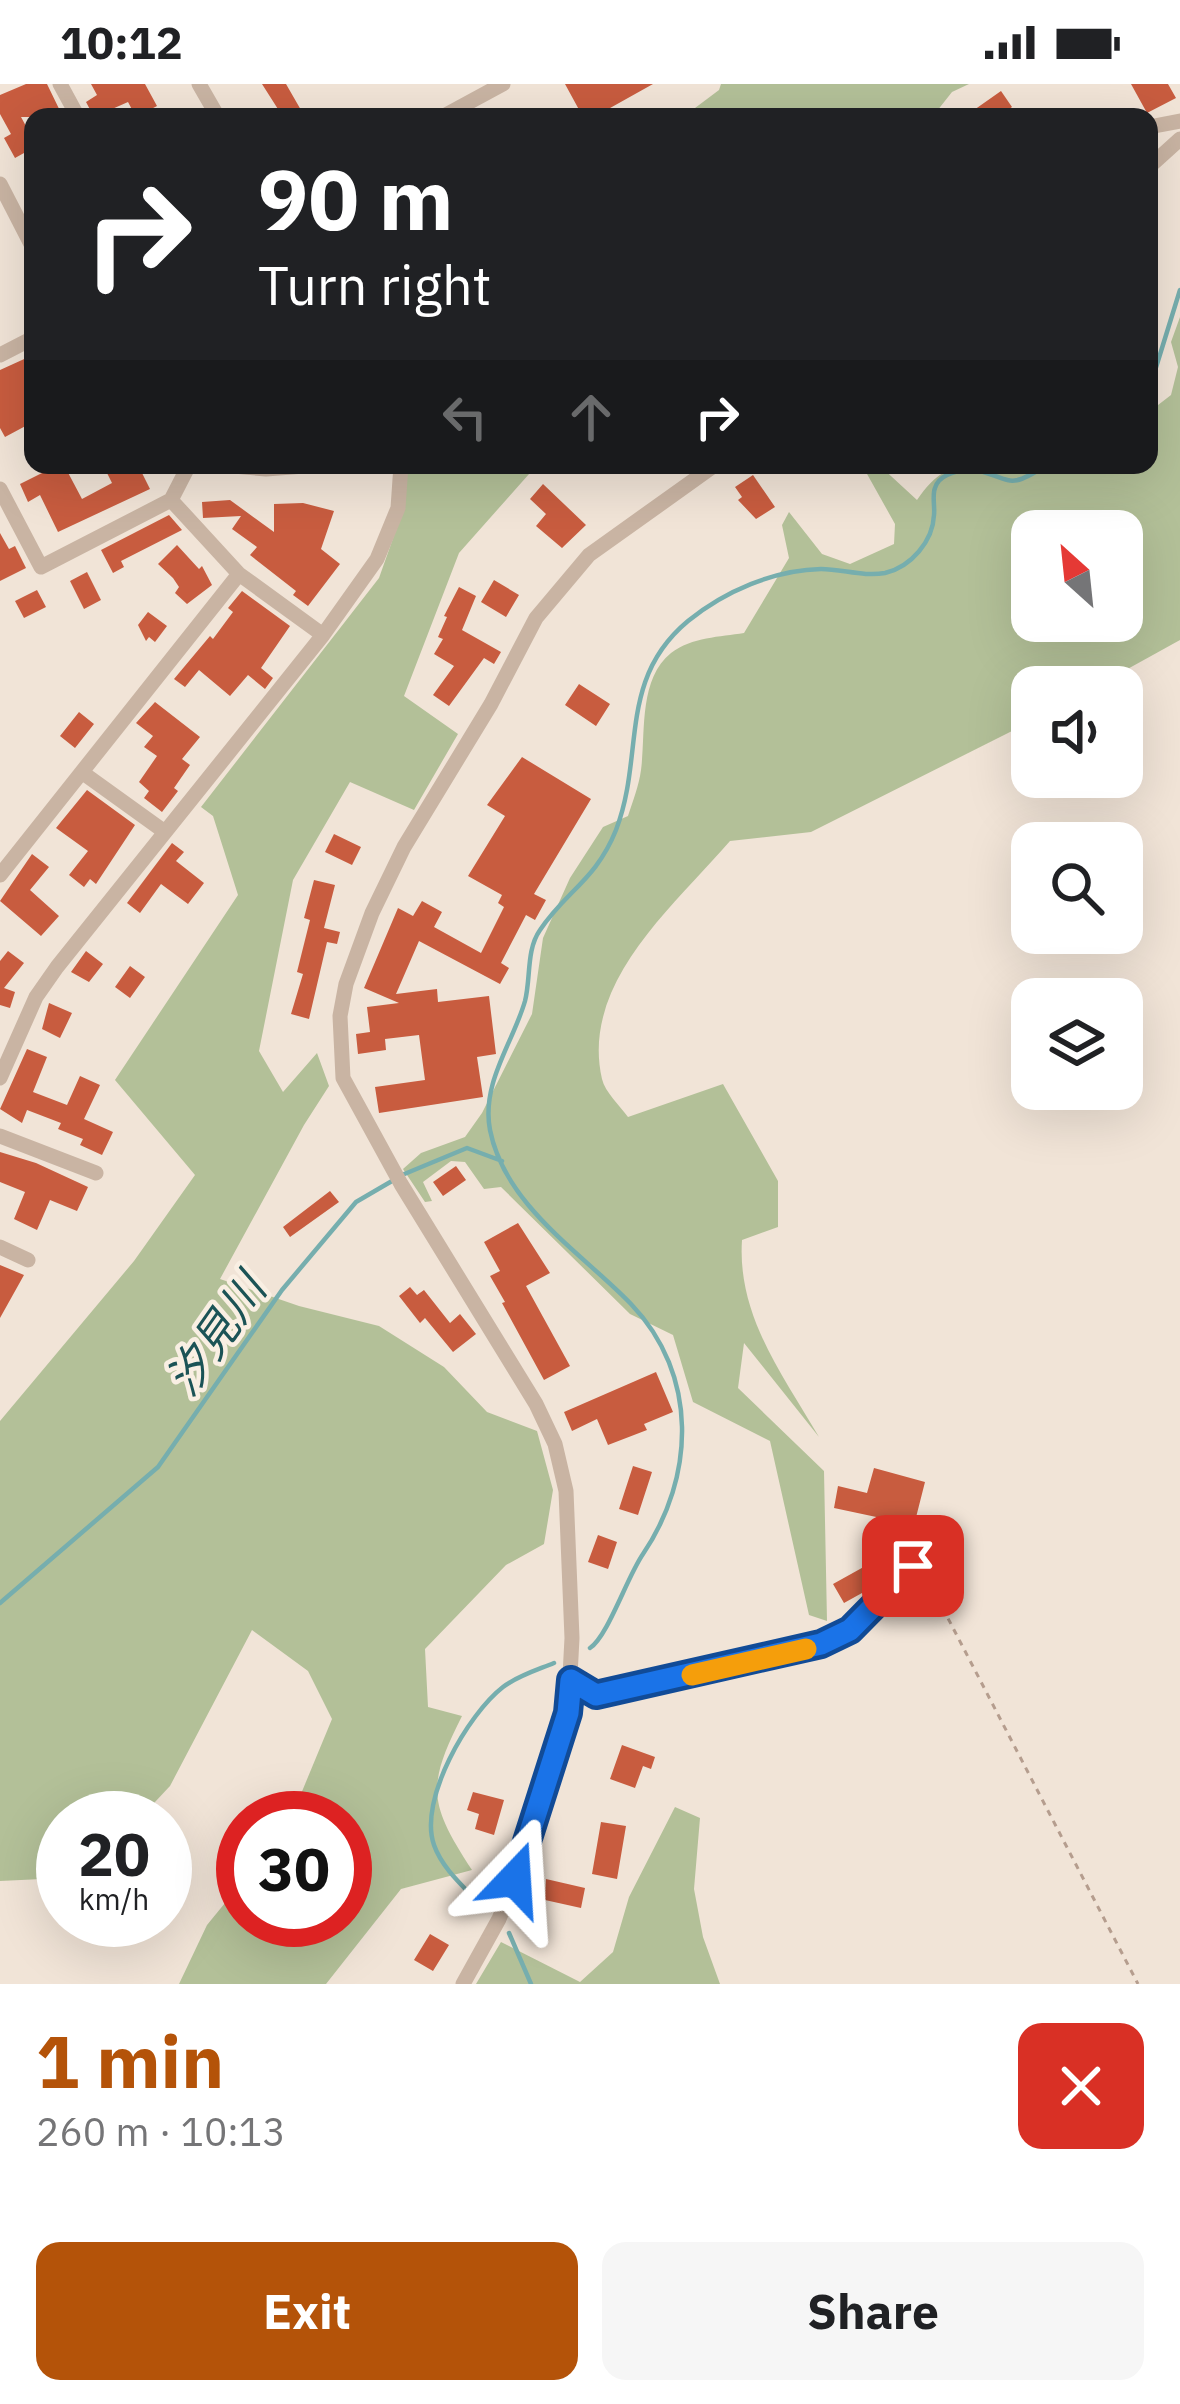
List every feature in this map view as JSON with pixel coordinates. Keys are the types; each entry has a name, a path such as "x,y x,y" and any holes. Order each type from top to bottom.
{"street":[{"path":"457,108 494,86"},
{"path":"0,184 24,231"},
{"path":"0,489 41,567 171,500 184,474"},
{"path":"0,1078 36,997 57,967 323,635 377,560 398,508 400,474"},
{"path":"463,1984 499,1919 529,1844 568,1713 566,1491 555,1444 517,1371 392,1169 343,1078 339,1048 346,984 372,913 404,847 491,704 536,618 590,555 702,474"},
{"path":"171,500 238,574 323,635"},
{"path":"0,875 238,574"},
{"path":"83,773 165,832"},
{"path":"0,1026 20,1035"},
{"path":"0,1136 96,1172"},
{"path":"0,1247 28,1260"},
{"path":"571,1680 596,1695 821,1644 850,1630 913,1566"}],"path":[{"path":"913,1566 927,1577 942,1604 1138,1984"}],"green space":[{"path":"721,84 969,84 952,92 939,108 695,108"},
{"path":"1180,317 1180,640 1133,666 1011,666 1011,732 811,832 730,841 637,948 605,1010 599,1044 602,1079 628,1117 723,1084 778,1181 778,1227 742,1240 742,1267 754,1319 819,1437 744,1343 738,1388 824,1471 827,1621 809,1615 770,1441 693,1402 673,1335 630,1314 501,1187 484,1189 465,1162 451,1161 423,1182 432,1201 425,1202 403,1169 421,1153 465,1137 482,1113 532,1014 543,938 570,878 603,827 628,816 640,776 653,677 679,648 706,638 744,633 789,558 782,525 789,512 822,554 850,564 894,544 895,524 867,474 889,474 917,500 942,474 1158,474 1158,405 1171,395 1178,367 1171,342"},
{"path":"407,474 529,474 459,553 404,696 458,734 414,810 350,782 293,880 259,1051 283,1092 317,1053 329,1086 220,1279 379,1326 444,1367 487,1412 537,1431 553,1490 544,1544 506,1565 425,1649 428,1707 462,1716 442,1761 437,1795 447,1828 472,1870 401,1889 372,1926 372,1791 302,1791 332,1719 308,1671 252,1630 165,1791 36,1791 36,1879 0,1881 0,1421 134,1261 195,1175 115,1080 238,895 213,816 201,807 379,578 402,513"},
{"path":"675,1807 700,1818 694,1889 703,1937 720,1984 476,1984 501,1942 580,1982 613,1952 629,1897"},
{"path":"216,1914 216,1947 355,1947 326,1984 179,1984"}],"building":[{"path":"26,84 47,84 59,108 24,108 24,153 15,158 4,138 11,134 0,114 0,95"},
{"path":"91,84 145,84 157,106 131,108 128,102 114,108 89,108 86,102 97,95"},
{"path":"262,84 286,84 300,108 277,108"},
{"path":"565,84 653,84 610,108 578,108"},
{"path":"1131,84 1168,84 1176,98 1157,108 1144,108"},
{"path":"1001,91 1012,107 1011,108 977,108"},
{"path":"24,359 24,427 5,437 0,428 0,370"},
{"path":"40,474 69,474 82,499 112,483 108,474 142,474 150,489 58,532 40,495 28,502 20,484"},
{"path":"753,475 775,507 756,519 738,500 742,497 735,487"},
{"path":"543,484 586,525 562,548 536,526 546,514 530,499"},
{"path":"230,500 274,532 274,504 303,503 334,511 321,549 340,564 308,606 250,555 257,547 232,529 241,516 203,518 202,502"},
{"path":"169,515 182,530 121,561 124,567 113,573 101,550"},
{"path":"0,533 9,549 15,546 26,568 0,581"},
{"path":"177,545 199,569 202,566 212,585 187,604 175,593 179,587 173,578 158,564"},
{"path":"87,572 101,600 84,609 70,581"},
{"path":"494,580 519,595 506,617 481,602"},
{"path":"459,587 476,596 462,630 501,652 494,664 484,658 449,706 433,695 454,666 434,654 443,639 438,637 444,616"},
{"path":"37,590 46,607 24,618 15,601"},
{"path":"242,591 290,626 261,668 273,678 265,689 248,675 230,696 199,670 185,687 174,679 210,636 213,639"},
{"path":"148,612 167,626 155,642 149,637 146,641 138,625"},
{"path":"579,684 610,704 596,726 565,705"},
{"path":"155,702 200,737 182,759 190,765 162,812 144,798 149,791 139,782 157,756 144,747 153,736 136,723"},
{"path":"79,712 94,724 75,748 60,736"},
{"path":"522,757 591,799 534,894 546,900 535,920 526,915 501,963 509,968 500,984 419,941 396,994 437,989 438,1002 489,996 496,1054 477,1057 483,1097 379,1113 375,1087 425,1080 419,1035 385,1039 386,1050 358,1054 356,1034 370,1032 367,1007 399,1003 364,988 398,908 413,916 422,901 442,912 434,927 481,953 504,907 498,903 502,895 468,876 505,816 487,805"},
{"path":"87,790 135,825 96,884 90,879 84,887 69,875 88,851 56,828"},
{"path":"334,834 361,847 352,865 325,852"},
{"path":"172,843 184,852 176,861 204,883 188,904 161,884 140,913 127,903"},
{"path":"32,854 49,867 30,890 59,916 41,936 0,901"},
{"path":"314,880 335,885 324,928 340,932 337,944 327,942 309,1019 291,1014 303,974 297,972"},
{"path":"8,951 24,963 4,988 15,992 10,1008 0,1005 0,961"},
{"path":"86,951 103,964 89,982 71,972"},
{"path":"130,966 145,977 130,998 115,987"},
{"path":"49,1003 72,1013 60,1038 42,1029"},
{"path":"27,1049 47,1057 33,1092 67,1105 80,1076 100,1085 84,1119 113,1132 102,1155 80,1145 83,1139 58,1129 61,1123 27,1110 22,1123 0,1109"},
{"path":"0,1152 88,1187 77,1211 50,1200 37,1230 14,1219 25,1192 0,1182"},
{"path":"456,1166 466,1180 443,1196 433,1182"},
{"path":"330,1191 339,1202 290,1237 283,1227"},
{"path":"518,1223 550,1273 526,1286 570,1366 544,1380 490,1276 500,1271 484,1242"},
{"path":"0,1265 24,1275 0,1318"},
{"path":"410,1287 417,1295 424,1290 450,1323 460,1314 476,1334 453,1352 425,1318 420,1323 399,1296"},
{"path":"656,1372 673,1412 644,1424 647,1430 608,1445 597,1419 572,1431 564,1412"},
{"path":"633,1466 652,1472 638,1515 619,1509"},
{"path":"874,1468 925,1482 910,1541 878,1535 881,1518 834,1508 838,1486 867,1493"},
{"path":"598,1535 617,1542 608,1569 588,1562"},
{"path":"869,1564 880,1583 844,1603 833,1584"},
{"path":"622,1745 655,1757 651,1769 643,1766 635,1788 610,1779"},
{"path":"473,1792 504,1800 494,1835 475,1829 479,1814 467,1810"},
{"path":"601,1822 626,1826 617,1879 592,1874"},
{"path":"546,1879 585,1888 581,1908 545,1900"},
{"path":"430,1934 449,1945 433,1971 414,1960"}],"waterway":[{"path":"1158,361 1180,290"},
{"path":"590,1648 604,1631 660,1524 673,1492 682,1427 669,1362 653,1332 631,1304 528,1205 498,1157 490,1130 490,1096 525,1001 536,938 590,873 616,830 625,802 642,693 666,644 718,600 768,578 821,569 877,574 895,570 925,543 934,515 934,491 949,474"},
{"path":"988,474 1016,480 1031,474"},
{"name":"汐見川","path":"402,1175 467,1148 502,1161"},
{"name":"汐見川","path":"0,1603 158,1467 282,1290 356,1202 392,1181"},
{"path":"480,1904 448,1869 434,1845 431,1826 440,1782 462,1737 489,1700 514,1680 554,1663"},
{"path":"509,1933 531,1984"}],"slow traffic":[{"path":"692,1675 806,1649"}],"route":[{"path":"515,1879 568,1713 571,1680 596,1695 821,1644 850,1630 913,1566"}]}
